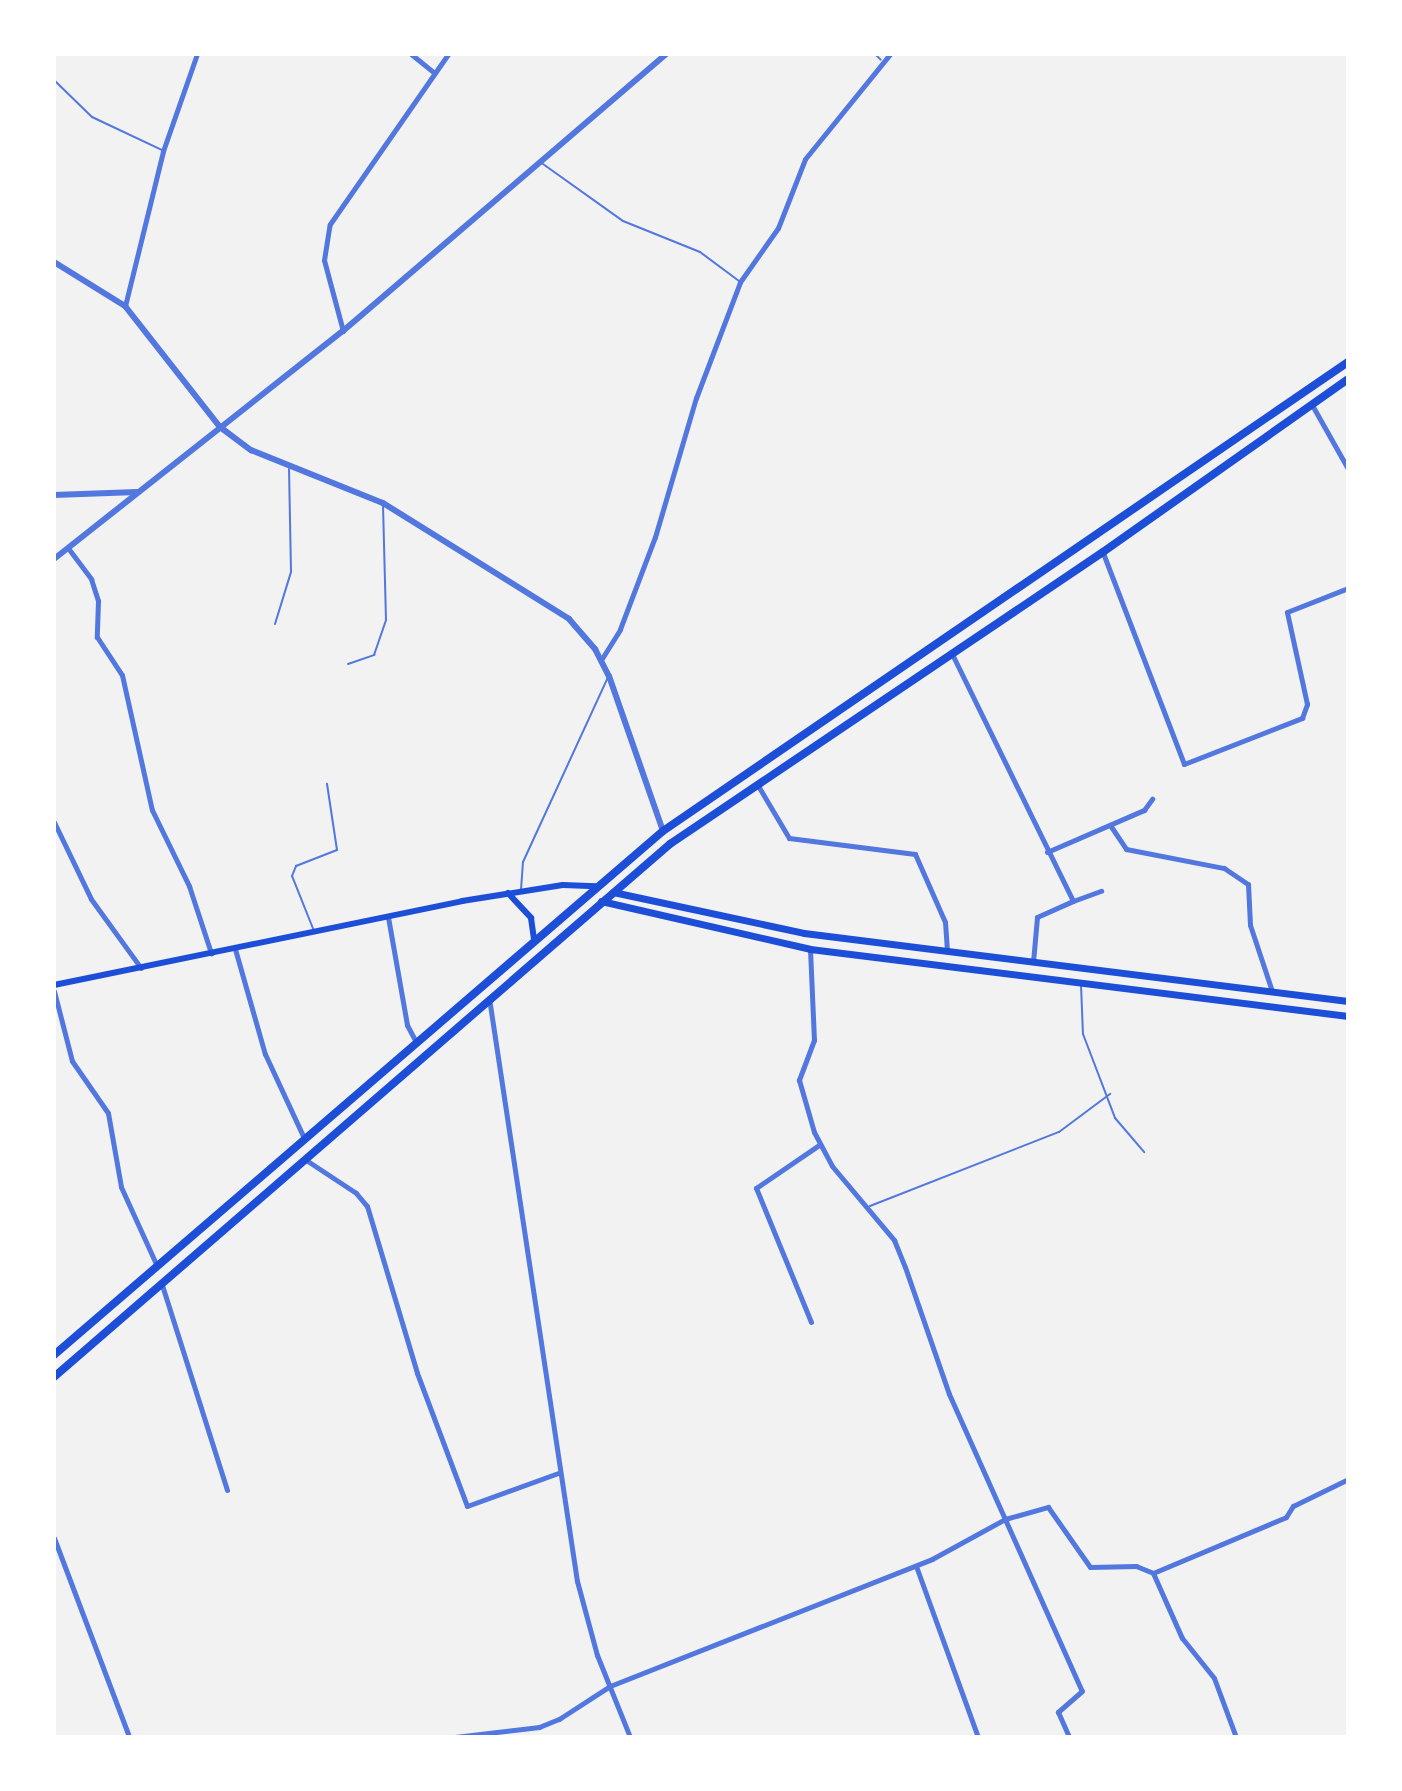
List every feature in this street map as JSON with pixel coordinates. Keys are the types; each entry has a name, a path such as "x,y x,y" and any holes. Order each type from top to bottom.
{"highway":[{"path":"54,1355 663,831 1348,362"},
{"path":"54,1377 489,997 670,844 756,783 1103,552 1348,379"},
{"path":"1305,392 1312,404"},
{"path":"663,831 670,844"},
{"path":"596,886 613,892"},
{"path":"596,886 601,901"}],"main road":[{"path":"54,985 508,893 596,886"},
{"path":"613,892 804,933 1348,1001"},
{"path":"508,893 531,918 534,939"},
{"path":"601,901 810,949 1348,1016"}],"street":[{"path":"125,306 163,151 197,54"},
{"path":"411,54 433,72"},
{"path":"343,331 324,260 330,224 448,54"},
{"path":"54,559 343,331 666,54"},
{"path":"601,660 620,629 655,537 696,398 740,282 778,228 805,159 881,60 890,54"},
{"path":"54,262 125,306 220,427 289,469 383,503 549,604 585,635 609,676 663,831"},
{"path":"1312,404 1348,469"},
{"path":"54,495 137,492"},
{"path":"68,548 91,579 98,601 97,637 122,675 152,810 189,886 211,953"},
{"path":"1103,552 1184,764 1302,718 1307,704 1287,612 1348,588"},
{"path":"951,653 1073,901"},
{"path":"756,783 789,838 915,854 945,922 947,951"},
{"path":"1047,852 1144,810 1152,799"},
{"path":"54,822 91,899 142,968"},
{"path":"1110,825 1126,849 1224,868 1248,884 1250,925 1272,992"},
{"path":"1033,962 1037,917 1101,891"},
{"path":"388,917 407,1025 416,1042"},
{"path":"235,949 265,1054 304,1138"},
{"path":"810,949 814,1040 799,1080 819,1145 894,1240 949,1394 1082,1691 1058,1712 1069,1737"},
{"path":"54,991 72,1061 108,1113 121,1187 157,1267"},
{"path":"489,997 558,1473 577,1581 610,1686 630,1737"},
{"path":"811,1322 756,1188 819,1145"},
{"path":"306,1160 356,1193 367,1206 417,1373 467,1506 558,1473"},
{"path":"162,1283 227,1490"},
{"path":"1153,1573 1286,1517 1293,1506 1348,1479"},
{"path":"455,1737 539,1727 610,1686 916,1566 1005,1519 1048,1507 1090,1567 1136,1566 1153,1573 1182,1638 1214,1678 1236,1737"},
{"path":"54,1538 129,1737"},
{"path":"916,1566 978,1737"}],"lane":[{"path":"875,54 881,60"},
{"path":"54,80 92,117 163,151"},
{"path":"542,163 623,221 700,252 740,282"},
{"path":"275,624 291,572 289,469"},
{"path":"348,664 374,655 386,620 383,503"},
{"path":"521,891 523,862 609,676"},
{"path":"314,932 292,876 296,866 337,850 327,784"},
{"path":"1081,983 1083,1034 1110,1094 1118,1124 1144,1152"},
{"path":"867,1207 1051,1136 1110,1094"}]}
